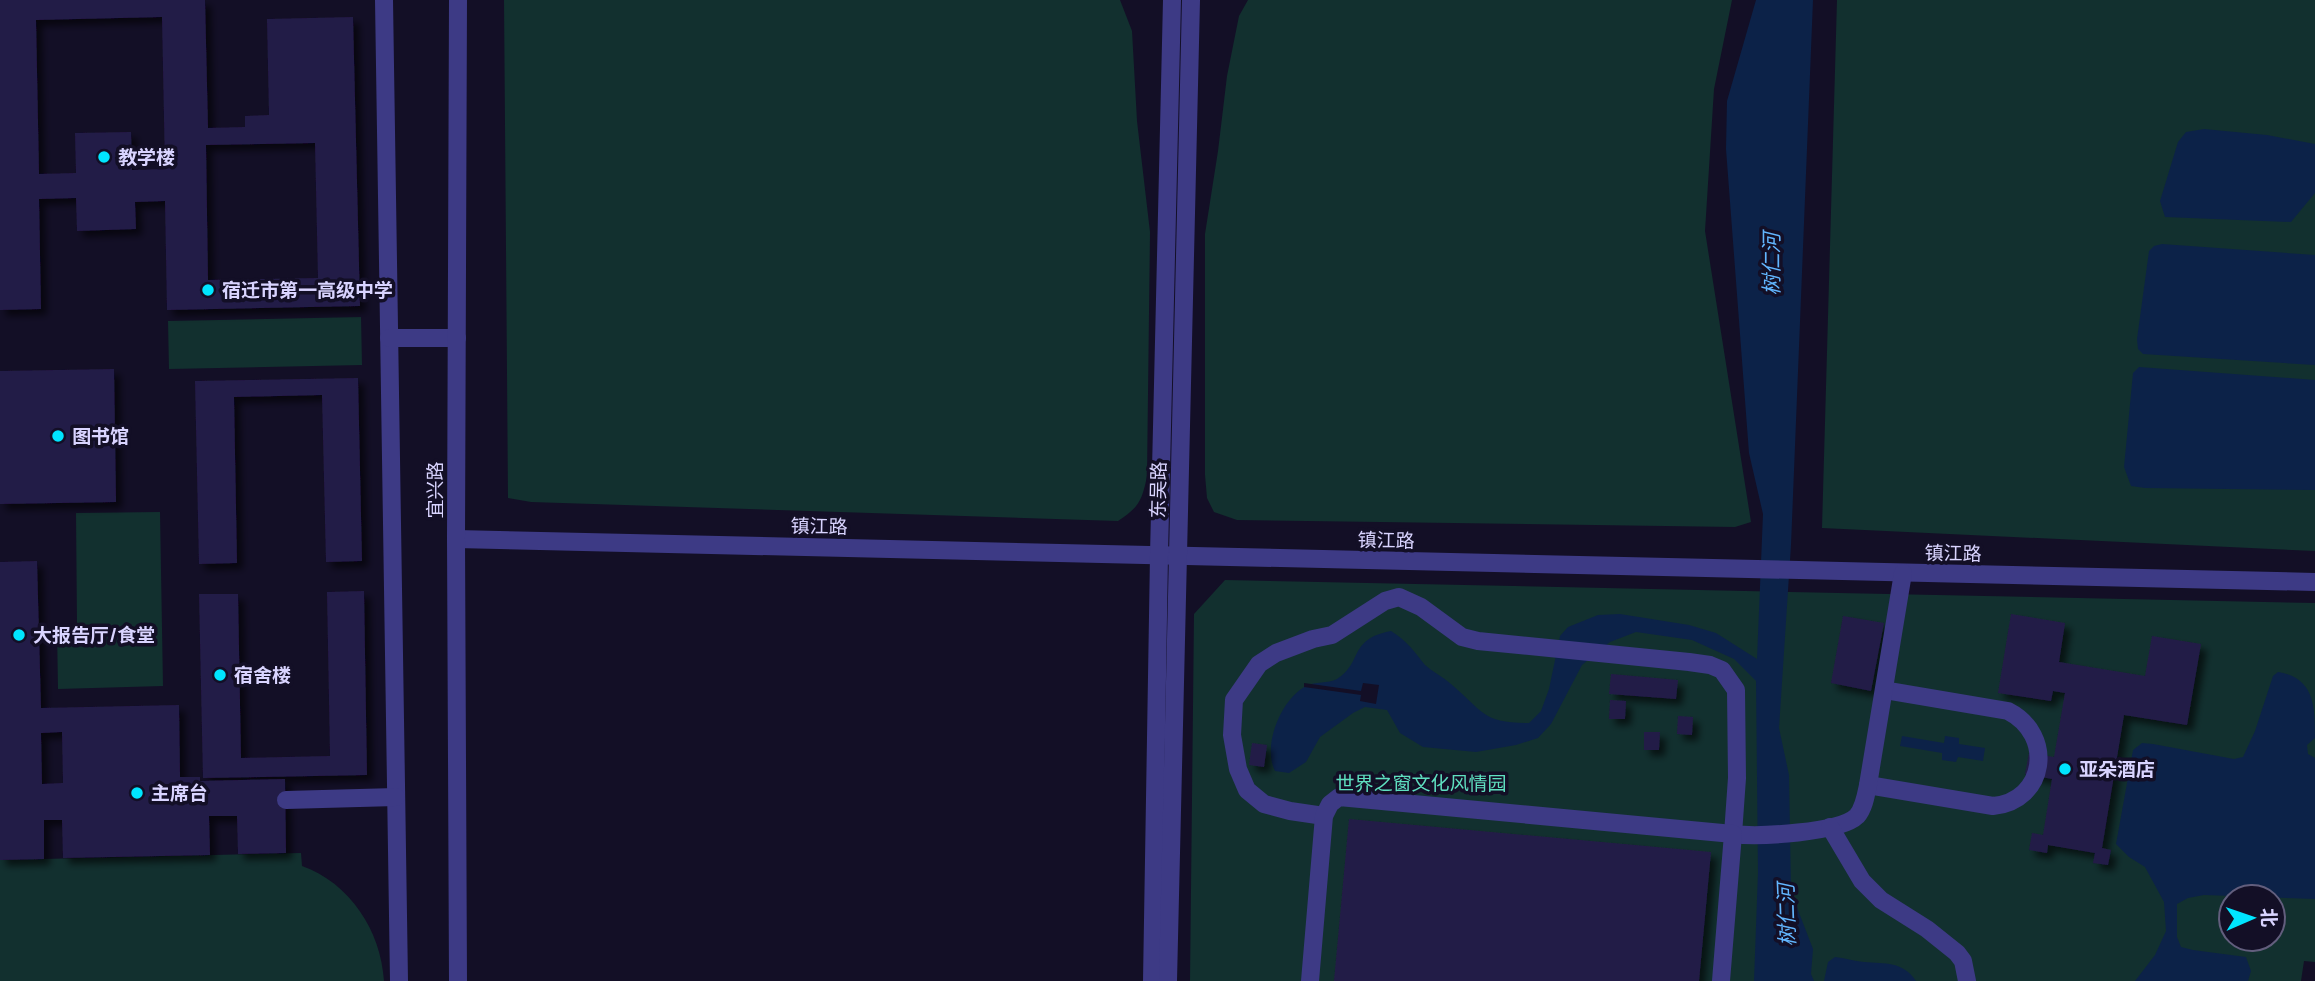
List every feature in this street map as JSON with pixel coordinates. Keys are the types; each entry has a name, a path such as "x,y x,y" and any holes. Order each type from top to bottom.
{"street":[{"path":"384,0 398,981"},
{"name":"宜兴路","path":"458,0 458,981"},
{"path":"1158,0 1171,41"},
{"name":"东吴路","path":"1152,981 1172,0"},
{"name":"东吴路","path":"1168,981 1191,0"},
{"path":"1190,41 1205,0"},
{"path":"389,338 457,338"},
{"name":"镇江路","path":"456,539 2315,582"},
{"path":"1310,981 1324,816 1330,804 1339,797 1741,835 1823,828 1848,821 1858,815 1868,785 1903,573"},
{"path":"1324,816 1264,804 1247,790 1238,769 1232,735 1234,700 1259,664 1276,653 1332,635 1385,601 1399,597 1421,607 1462,637 1524,647 1710,665 1722,670 1736,690 1741,835 1721,981"},
{"path":"1868,785 1993,806 2007,805 2032,784 2038,765 2038,743 2031,728 2022,718 2008,711 1884,690"},
{"path":"286,800 396,797"},
{"path":"1823,828 1862,881 1881,900 1927,929 1957,953 1963,961 1966,981"}],"green space":[{"path":"504,0 1120,0 1132,31 1137,121 1150,232 1147,476 1141,498 1131,512 1118,521 531,502 508,498"},
{"path":"1248,0 1732,0 1714,89 1705,231 1751,522 1735,527 1237,520 1214,512 1207,498 1205,475 1205,234 1227,76 1239,16"},
{"path":"1837,0 2315,0 2315,551 1822,528"},
{"path":"361,317 362,365 169,369 168,321"},
{"path":"160,512 163,686 58,689 57,629 74,628 77,625 76,513"},
{"name":"世界之窗文化风情园","path":"1225,580 2315,603 2315,962 2304,961 2301,981 1190,981 1194,614"},
{"path":"301,853 302,866 335,884 360,911 377,944 384,981 0,981 0,860"}],"water":[{"name":"树仁河","path":"1756,0 1813,0 1791,545 1779,728 1789,775 1791,892 1813,949 1811,974 1814,981 1754,981 1758,872 1756,681 1734,659 1692,640 1636,632 1610,642 1582,665 1551,724 1538,738 1516,745 1476,752 1423,747 1400,733 1387,710 1365,707 1320,737 1306,762 1289,773 1275,771 1271,749 1276,724 1297,692 1310,684 1337,679 1345,673 1362,645 1377,635 1391,631 1406,642 1425,665 1448,681 1478,709 1492,718 1514,722 1529,723 1541,711 1549,689 1560,636 1568,627 1598,615 1620,614 1689,625 1716,633 1757,659 1763,514 1749,453 1726,149 1727,101"},
{"path":"2204,129 2267,135 2315,144 2315,193 2291,222 2165,217 2160,201 2178,142 2186,132"},
{"path":"2162,244 2315,255 2315,365 2143,354 2138,349 2137,339 2149,251"},
{"path":"2139,367 2315,380 2315,490 2131,486 2124,467 2133,373"},
{"path":"2278,672 2299,680 2306,687 2313,705 2315,738 2307,745 2308,754 2315,758 2315,899 2287,898 2287,883 2217,883 2217,895 2188,898 2177,904 2177,937 2181,947 2246,957 2251,971 2248,981 2135,981 2155,955 2166,931 2164,902 2145,867 2129,857 2116,844 2133,750 2142,743 2234,759 2243,757 2255,731 2273,676"},
{"path":"1902,736 1944,743 1945,736 1959,738 1959,744 1985,748 1983,761 1958,757 1956,762 1942,760 1942,753 1900,746"},
{"path":"1835,957 1893,965 1905,970 1916,981 1824,981 1828,962"}],"pier":[{"path":"1304,683 1361,691 1363,683 1379,685 1376,704 1360,701 1361,695 1304,687"}],"building":[{"name":"教学楼","path":"0,0 205,0 208,128 245,127 245,116 269,115 267,19 353,17 360,306 167,310 165,201 135,202 136,229 77,231 76,198 39,199 41,309 0,310","holes":["162,17 165,169 132,170 131,132 75,133 76,173 39,174 36,20","315,143 318,278 208,280 206,145"]},
{"name":"图书馆","path":"114,369 116,502 0,504 0,371"},
{"path":"358,378 362,561 326,562 322,395 234,397 237,563 199,564 195,381"},
{"path":"37,561 41,708 179,705 180,777 200,777 200,781 285,779 286,853 238,854 237,816 209,816 210,855 63,858 62,820 44,820 44,859 0,860 0,562","holes":["62,732 63,783 42,784 41,733"]},
{"name":"宿舍楼","path":"364,591 367,775 203,778 199,594 238,594 241,758 330,756 327,592"},
{"path":"2011,614 2065,623 2059,662 2145,676 2152,636 2201,644 2187,725 2124,715 2102,848 2111,850 2108,865 2093,863 2095,853 2048,845 2047,853 2029,850 2032,833 2043,835 2052,779 2025,774 2029,753 2054,757 2065,693 2053,691 2051,701 1998,693"},
{"path":"1843,616 1884,623 1871,691 1831,683"},
{"path":"1611,674 1678,680 1676,699 1609,694"},
{"path":"1610,700 1626,701 1625,719 1609,719"},
{"path":"1678,716 1693,717 1692,735 1677,734"},
{"path":"1644,732 1660,732 1659,750 1644,750"},
{"path":"1252,743 1267,745 1264,767 1249,765"},
{"path":"1349,819 1711,852 1699,981 1334,981"}],"place":[{"name":"教学楼","path":"104,157"},
{"name":"宿迁市第一高级中学","path":"208,290"},
{"name":"图书馆","path":"58,436"},
{"name":"大报告厅/食堂","path":"19,635"},
{"name":"宿舍楼","path":"220,675"},
{"name":"亚朵酒店","path":"2065,769"},
{"name":"主席台","path":"137,793"}]}
